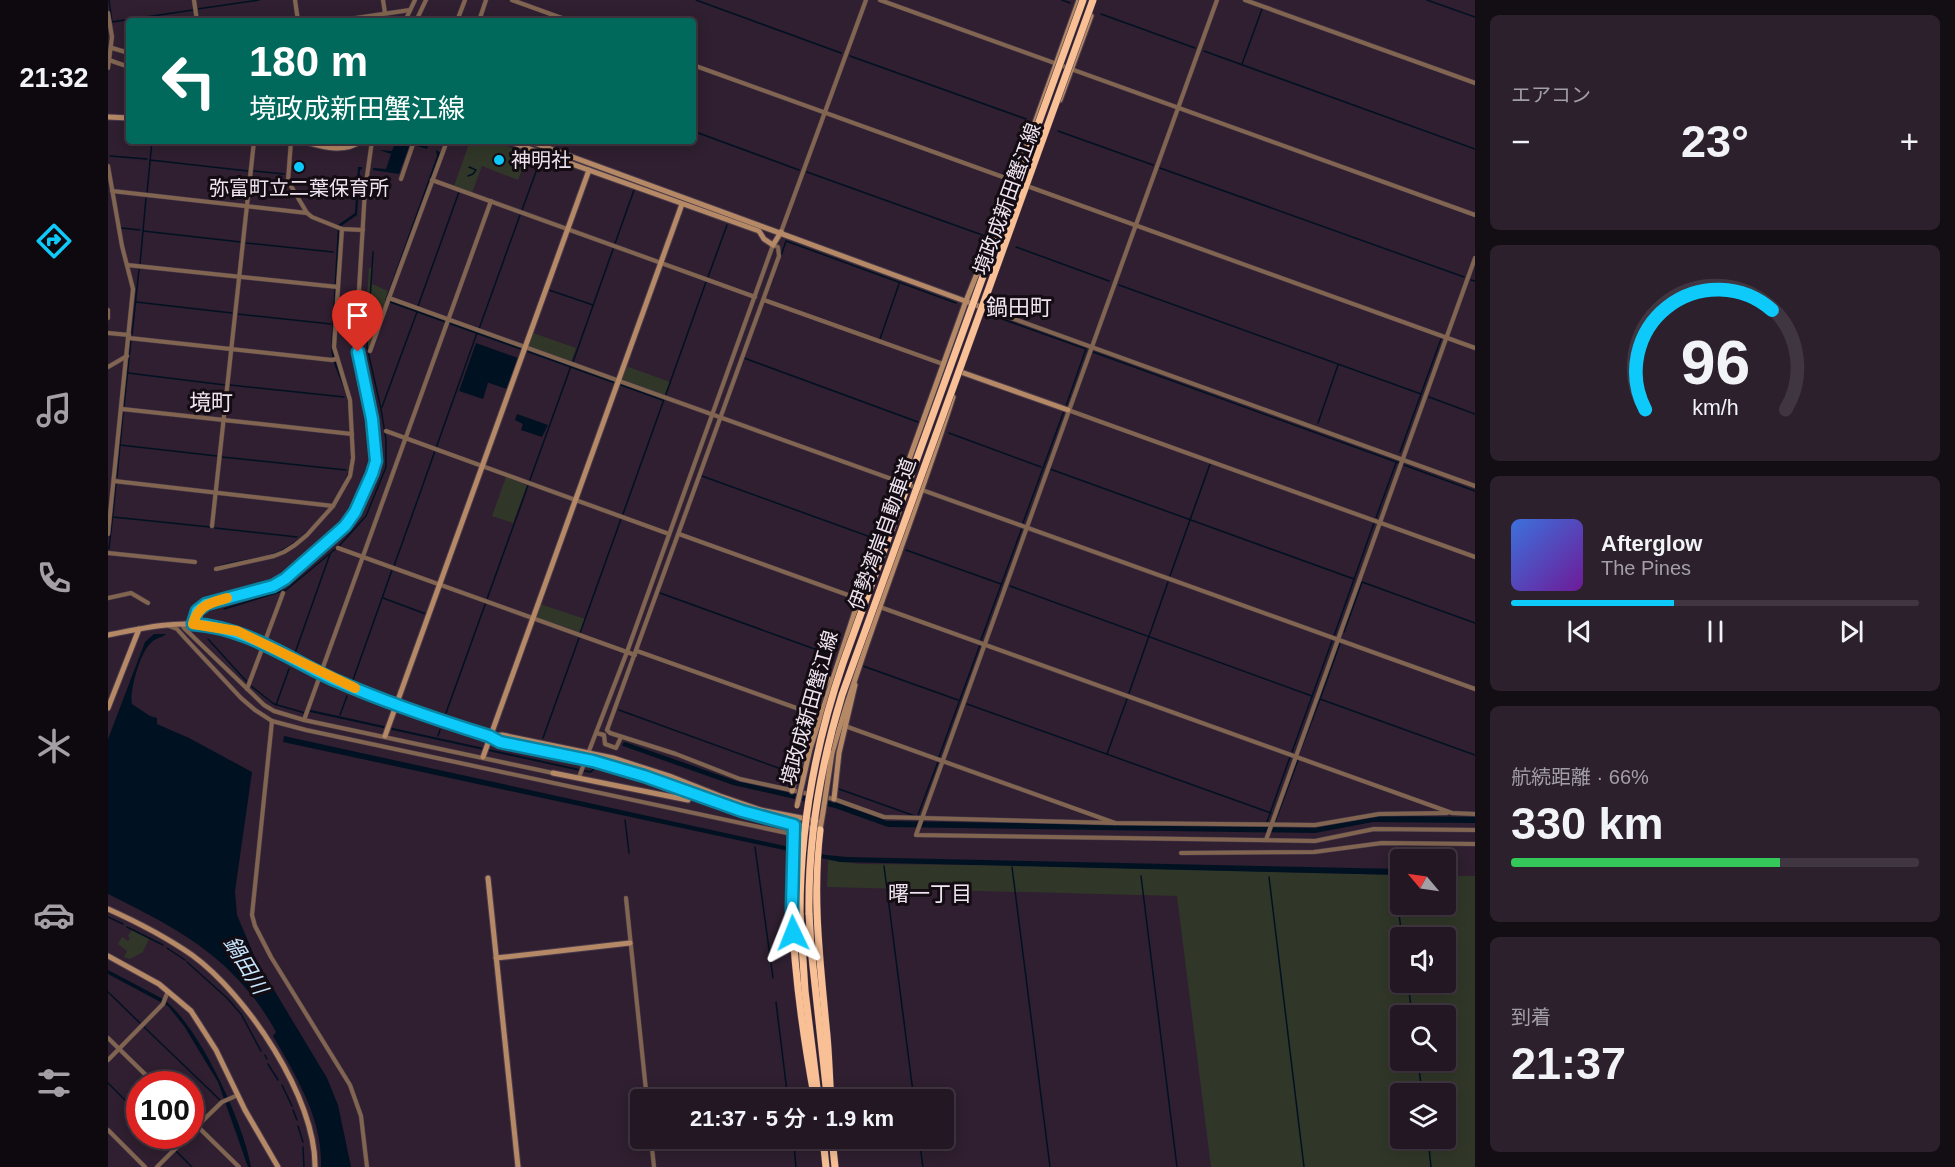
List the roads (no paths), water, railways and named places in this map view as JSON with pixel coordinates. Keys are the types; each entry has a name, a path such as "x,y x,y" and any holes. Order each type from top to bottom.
{"highway":[{"name":"伊勢湾岸自動車道","path":"815,1089 801,949 800,893 804,822 818,745 843,663 1081,0"},
{"name":"伊勢湾岸自動車道","path":"828,1089 811,948 809,894 813,824 825,758 852,665 1095,0"},
{"path":"794,821 792,906 795,972 803,1037 814,1089"},
{"path":"821,826 818,845 817,939 828,1043 829,1089"},
{"path":"824,1149 826,1167"},
{"path":"834,1149 836,1167"}],"street":[{"path":"194,0 197,18"},
{"path":"295,0 298,18"},
{"path":"383,0 385,14"},
{"path":"406,18 415,0"},
{"path":"417,18 426,0"},
{"path":"458,18 465,0"},
{"path":"480,18 486,0"},
{"path":"512,0 562,18"},
{"path":"579,775 627,652 773,245 781,232 866,0"},
{"path":"880,0 1475,215"},
{"name":"境政成新田蟹江線","path":"794,821 810,748 837,660 966,301 1014,181 1081,0"},
{"name":"境政成新田蟹江線","path":"821,826 832,753 858,668 961,372 1027,186 1072,70 1095,0"},
{"path":"1217,0 1175,106 1136,225 916,835 1266,838 1315,841 1374,829 1475,830"},
{"path":"1245,0 1475,83"},
{"path":"357,18 410,10"},
{"path":"108,13 110,53 108,68"},
{"path":"110,53 126,53"},
{"path":"110,53 126,65"},
{"path":"696,66 1014,181"},
{"path":"108,117 126,118"},
{"path":"212,526 254,144"},
{"path":"291,144 288,181 307,213"},
{"path":"316,144 340,149 354,144"},
{"path":"193,624 197,611 206,604 273,586 285,579 345,526 364,496 376,461 372,419 356,340 365,190 372,144"},
{"path":"401,179 413,144"},
{"path":"370,351 446,144"},
{"path":"516,144 759,231 764,239 778,247 780,256 607,730 610,734 676,754 740,779 834,799 884,817 921,820 1322,825 1379,814 1475,814"},
{"path":"537,144 1402,462 1475,486"},
{"path":"108,167 122,246 133,289 108,534"},
{"path":"386,734 589,170"},
{"path":"432,180 755,297"},
{"path":"1027,186 1475,348"},
{"path":"112,192 307,213 340,229 363,230"},
{"path":"304,720 491,201"},
{"path":"484,752 682,204"},
{"path":"216,569 284,552 307,535 350,476 353,458 350,400 335,359 334,347 340,229"},
{"path":"1266,838 1475,258"},
{"path":"127,265 337,287"},
{"path":"389,300 478,330 617,382 721,416 1475,689"},
{"path":"764,300 944,364"},
{"path":"108,309 108,318"},
{"path":"109,335 114,333 231,349 335,359"},
{"path":"108,367 127,356"},
{"path":"961,372 1475,557"},
{"path":"122,409 351,434"},
{"path":"386,431 669,534"},
{"path":"108,475 114,475"},
{"path":"114,481 331,505"},
{"path":"680,534 859,598"},
{"path":"338,548 627,652 636,653 813,714"},
{"path":"108,553 195,562"},
{"path":"108,598 131,593 148,603"},
{"path":"247,689 282,593"},
{"path":"880,606 1452,813"},
{"path":"182,624 247,689 274,711 304,720 484,752 553,773 579,775 688,800"},
{"path":"108,635 182,624 237,631 320,673 396,705 489,736 500,742 586,760 644,776 742,811 821,826"},
{"path":"166,625 177,629 241,698 272,721 786,833"},
{"path":"108,708 139,629"},
{"path":"792,790 813,714 837,660"},
{"path":"834,799 839,753 854,698 858,668"},
{"path":"272,721 252,915 255,926 271,957 350,1085 361,1116 367,1167"},
{"path":"845,726 1115,823"},
{"path":"596,733 604,735 605,744 610,747 616,747 621,737"},
{"path":"489,736 502,735 635,764 794,821"},
{"path":"1181,853 1314,852 1382,843 1475,844"},
{"path":"488,878 518,1167"},
{"path":"626,898 646,1089"},
{"path":"108,909 159,934 193,956 226,986 248,1012 281,1062 303,1105 315,1154 315,1167"},
{"path":"496,958 630,943"},
{"path":"108,956 155,981 188,1008 216,1050 275,1166"},
{"path":"108,1060 164,1002 168,991"},
{"path":"108,1038 142,1071"},
{"path":"204,1120 226,1099 238,1095"},
{"path":"108,1130 146,1167"},
{"path":"204,1132 239,1167"},
{"path":"157,1167 174,1149"},
{"path":"652,1149 654,1167"}],"water":[{"path":"395,144 410,144 399,174 373,170 373,168 386,169 391,154 379,150 392,151"},
{"path":"410,144 428,146 427,149"},
{"path":"436,150 441,153 388,299 664,399 663,401 385,301 437,156"},
{"path":"358,167 362,167 357,215 341,226 340,230 334,352 349,400 352,456 349,475 322,516 345,479 349,468 350,453 347,399 333,359 331,346 338,225 355,213"},
{"path":"476,343 518,358 507,389 486,382 488,383 483,399 459,391"},
{"path":"517,414 548,425 542,437 521,430 523,424 515,420"},
{"path":"322,516 307,534 287,548 274,554 213,568 271,554 300,537"},
{"name":"鍋田川","path":"154,634 166,634 152,642 143,655 134,682 132,704 157,718 157,724 189,738 252,772 235,891 237,915 256,960 327,1078 338,1105 351,1167 321,1167 318,1132 306,1098 273,1036 276,1032 243,985 224,965 182,934 108,894 108,739 145,642"},
{"path":"311,710 575,768 590,771 595,769 591,773 580,771 310,712 304,713"},
{"path":"284,736 826,855 1390,869 1390,875 840,862 283,742"},
{"path":"625,742 736,781 837,803 887,821 1315,828 1379,816 1475,817 1475,823 1373,822 1315,833 888,827 835,808 733,785 623,746"},
{"path":"108,970 163,999 191,1030 205,1052 230,1102 251,1167 248,1167 218,1082 184,1026 168,1006 108,974"}],"waterway":[{"path":"109,0 112,22 126,20"},
{"path":"197,9 259,0"},
{"path":"696,0 841,53"},
{"path":"1062,0 1070,3"},
{"path":"1427,0 1475,17"},
{"path":"1242,64 1262,9"},
{"path":"139,18 193,10"},
{"path":"1101,14 1195,48"},
{"path":"1204,51 1475,149"},
{"path":"850,56 1026,119"},
{"path":"1058,131 1153,165"},
{"path":"696,132 799,170"},
{"path":"147,193 152,144"},
{"path":"110,156 147,159"},
{"path":"522,210 541,158"},
{"path":"150,160 248,171"},
{"path":"468,176 476,170 469,167"},
{"path":"1160,168 1464,277"},
{"path":"253,171 284,174"},
{"path":"807,172 985,236"},
{"path":"573,362 634,190"},
{"path":"418,306 459,192"},
{"path":"140,264 146,198"},
{"path":"479,329 520,215"},
{"path":"708,277 727,225"},
{"path":"121,228 140,230"},
{"path":"143,231 241,242"},
{"path":"781,256 786,241 956,303"},
{"path":"246,243 333,252"},
{"path":"1016,247 1109,281"},
{"path":"224,609 286,590 339,546 366,516 386,467 386,440 367,347 373,252"},
{"path":"132,335 139,269"},
{"path":"766,296 773,278"},
{"path":"1471,280 1475,281"},
{"path":"623,514 706,282"},
{"path":"880,339 899,284"},
{"path":"1119,285 1421,394"},
{"path":"549,290 593,305"},
{"path":"136,302 232,313"},
{"path":"382,407 417,312"},
{"path":"237,314 331,324"},
{"path":"991,315 1086,349 1066,406"},
{"path":"394,566 477,333"},
{"path":"1400,452 1441,339"},
{"path":"124,406 131,340"},
{"path":"1093,352 1399,463"},
{"path":"744,358 918,422"},
{"path":"1318,423 1338,365"},
{"path":"446,713 571,366"},
{"path":"128,373 225,385"},
{"path":"230,385 344,397"},
{"path":"1429,397 1475,414"},
{"path":"1023,523 1064,411"},
{"path":"117,477 123,413"},
{"path":"949,433 1041,467"},
{"path":"120,445 217,456"},
{"path":"222,457 346,470"},
{"path":"1376,518 1396,463"},
{"path":"1170,576 1210,464"},
{"path":"1404,465 1475,491"},
{"path":"1050,469 1354,579"},
{"path":"702,476 876,539"},
{"path":"109,549 116,484"},
{"path":"113,517 210,527"},
{"path":"580,633 621,519"},
{"path":"1334,636 1374,523"},
{"path":"215,528 297,537"},
{"path":"981,640 1022,528"},
{"path":"906,550 1001,584"},
{"path":"295,653 330,554"},
{"path":"353,680 392,570"},
{"path":"1129,693 1168,582"},
{"path":"1344,632 1362,582 1475,623"},
{"path":"1010,586 1312,696"},
{"path":"660,593 834,656"},
{"path":"383,598 426,614"},
{"path":"543,738 579,638"},
{"path":"208,639 247,682"},
{"path":"1292,752 1332,641"},
{"path":"1340,643 1320,699 1475,755"},
{"path":"939,757 980,645"},
{"path":"863,666 958,700"},
{"path":"276,705 289,669"},
{"path":"251,686 274,704 305,713"},
{"path":"340,715 347,696"},
{"path":"1107,754 1127,699"},
{"path":"1299,754 1320,699"},
{"path":"967,704 1271,813"},
{"path":"619,710 792,773"},
{"path":"438,736 440,730"},
{"path":"1267,822 1290,757"},
{"path":"1275,822 1298,760"},
{"path":"918,815 938,762"},
{"path":"839,789 915,816"},
{"path":"625,820 629,853"},
{"path":"755,847 773,978"},
{"path":"884,866 913,1089"},
{"path":"1012,867 1050,1167"},
{"path":"1141,876 1177,1167"},
{"path":"1269,877 1304,1167"},
{"path":"1399,915 1401,927"},
{"path":"108,917 123,924"},
{"path":"127,927 163,945"},
{"path":"167,948 185,960"},
{"path":"187,962 227,998 241,1014 261,1051"},
{"path":"108,992 141,1024"},
{"path":"1409,993 1411,1005"},
{"path":"776,1002 787,1089"},
{"path":"144,1027 220,1100"},
{"path":"265,1055 267,1059"},
{"path":"268,1064 278,1080"},
{"path":"1419,1071 1421,1083"},
{"path":"108,1083 126,1101"},
{"path":"282,1085 292,1106"},
{"path":"293,1110 297,1120"},
{"path":"298,1126 303,1142"},
{"path":"303,1147 304,1167"},
{"path":"794,1149 796,1167"},
{"path":"921,1149 923,1167"},
{"path":"1429,1149 1431,1167"},
{"path":"176,1151 192,1167"}],"place":[{"name":"神明社","path":"499,160"},
{"name":"弥富町立二葉保育所","path":"299,167"}],"district":[{"name":"鍋田町","path":"1019,307"},
{"name":"境町","path":"211,402"},
{"name":"曙一丁目","path":"930,893"}]}
